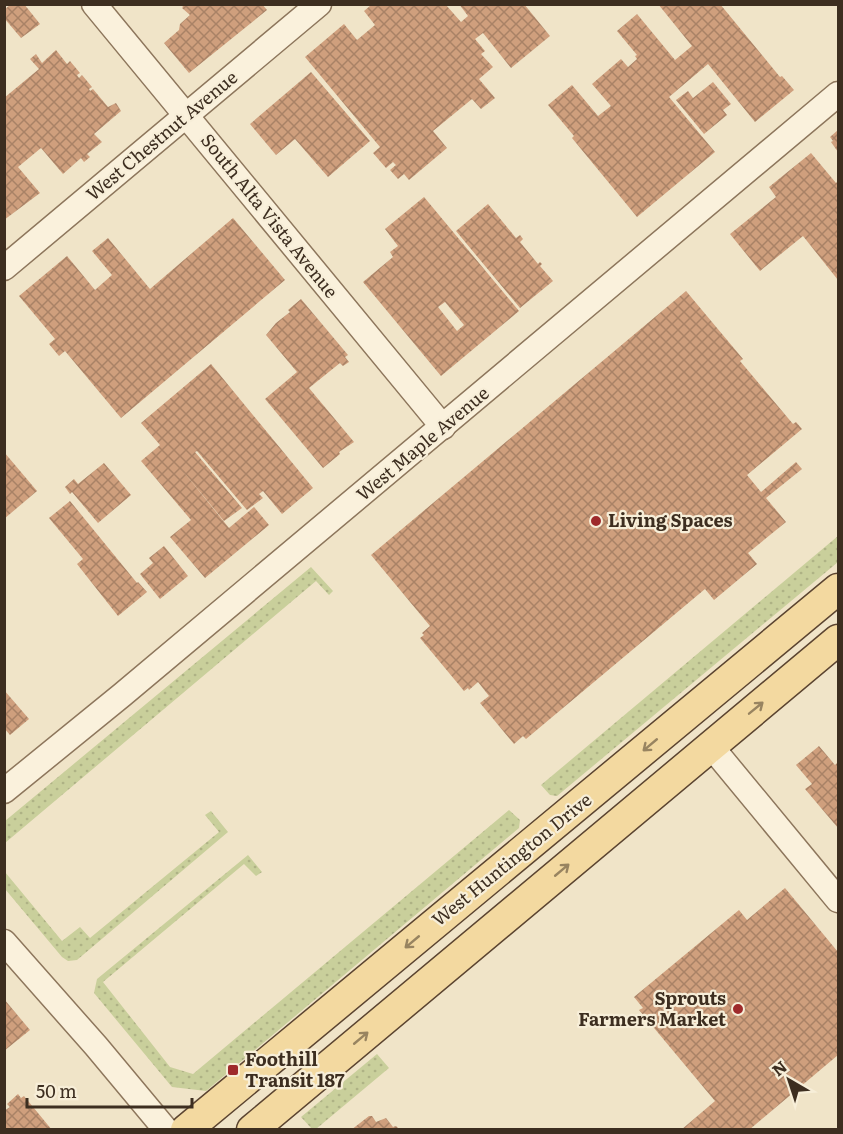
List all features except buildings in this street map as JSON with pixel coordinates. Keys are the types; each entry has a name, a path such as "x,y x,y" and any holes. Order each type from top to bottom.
{"main road":[{"name":"West Huntington Drive","path":"186,1130 838,589"},
{"path":"710,745 715,712 777,659 795,625"},
{"name":"West Huntington Drive","path":"252,1130 838,640"},
{"path":"517,907 513,897 516,882 581,828 597,809 604,784"}],"street":[{"name":"South Alta Vista Avenue","path":"94,4 443,427"},
{"name":"West Chestnut Avenue","path":"4,267 319,4"},
{"name":"West Maple Avenue","path":"4,790 81,730 838,94"},
{"path":"710,745 838,900"},
{"path":"4,942 96,1046 166,1130"}],"green space":[{"path":"838,536 838,562 557,796 550,795 541,785"},
{"path":"311,567 333,591 329,595 316,581 5,843 5,821"},
{"path":"509,810 520,820 519,828 206,1091 172,1087 94,993 97,979 248,855 262,872 256,876 244,864 103,982 170,1067 193,1074"},
{"path":"211,811 228,832 77,960 68,961 62,957 5,889 5,872 62,941 80,927 90,938 219,832 205,815"},
{"path":"377,1054 389,1068 316,1129 312,1129 301,1117"}],"place":[{"name":"Living Spaces","path":"596,521"},
{"name":"Sprouts Farmers Market","path":"738,1009"},
{"name":"Foothill Transit 187","path":"233,1070"}]}
